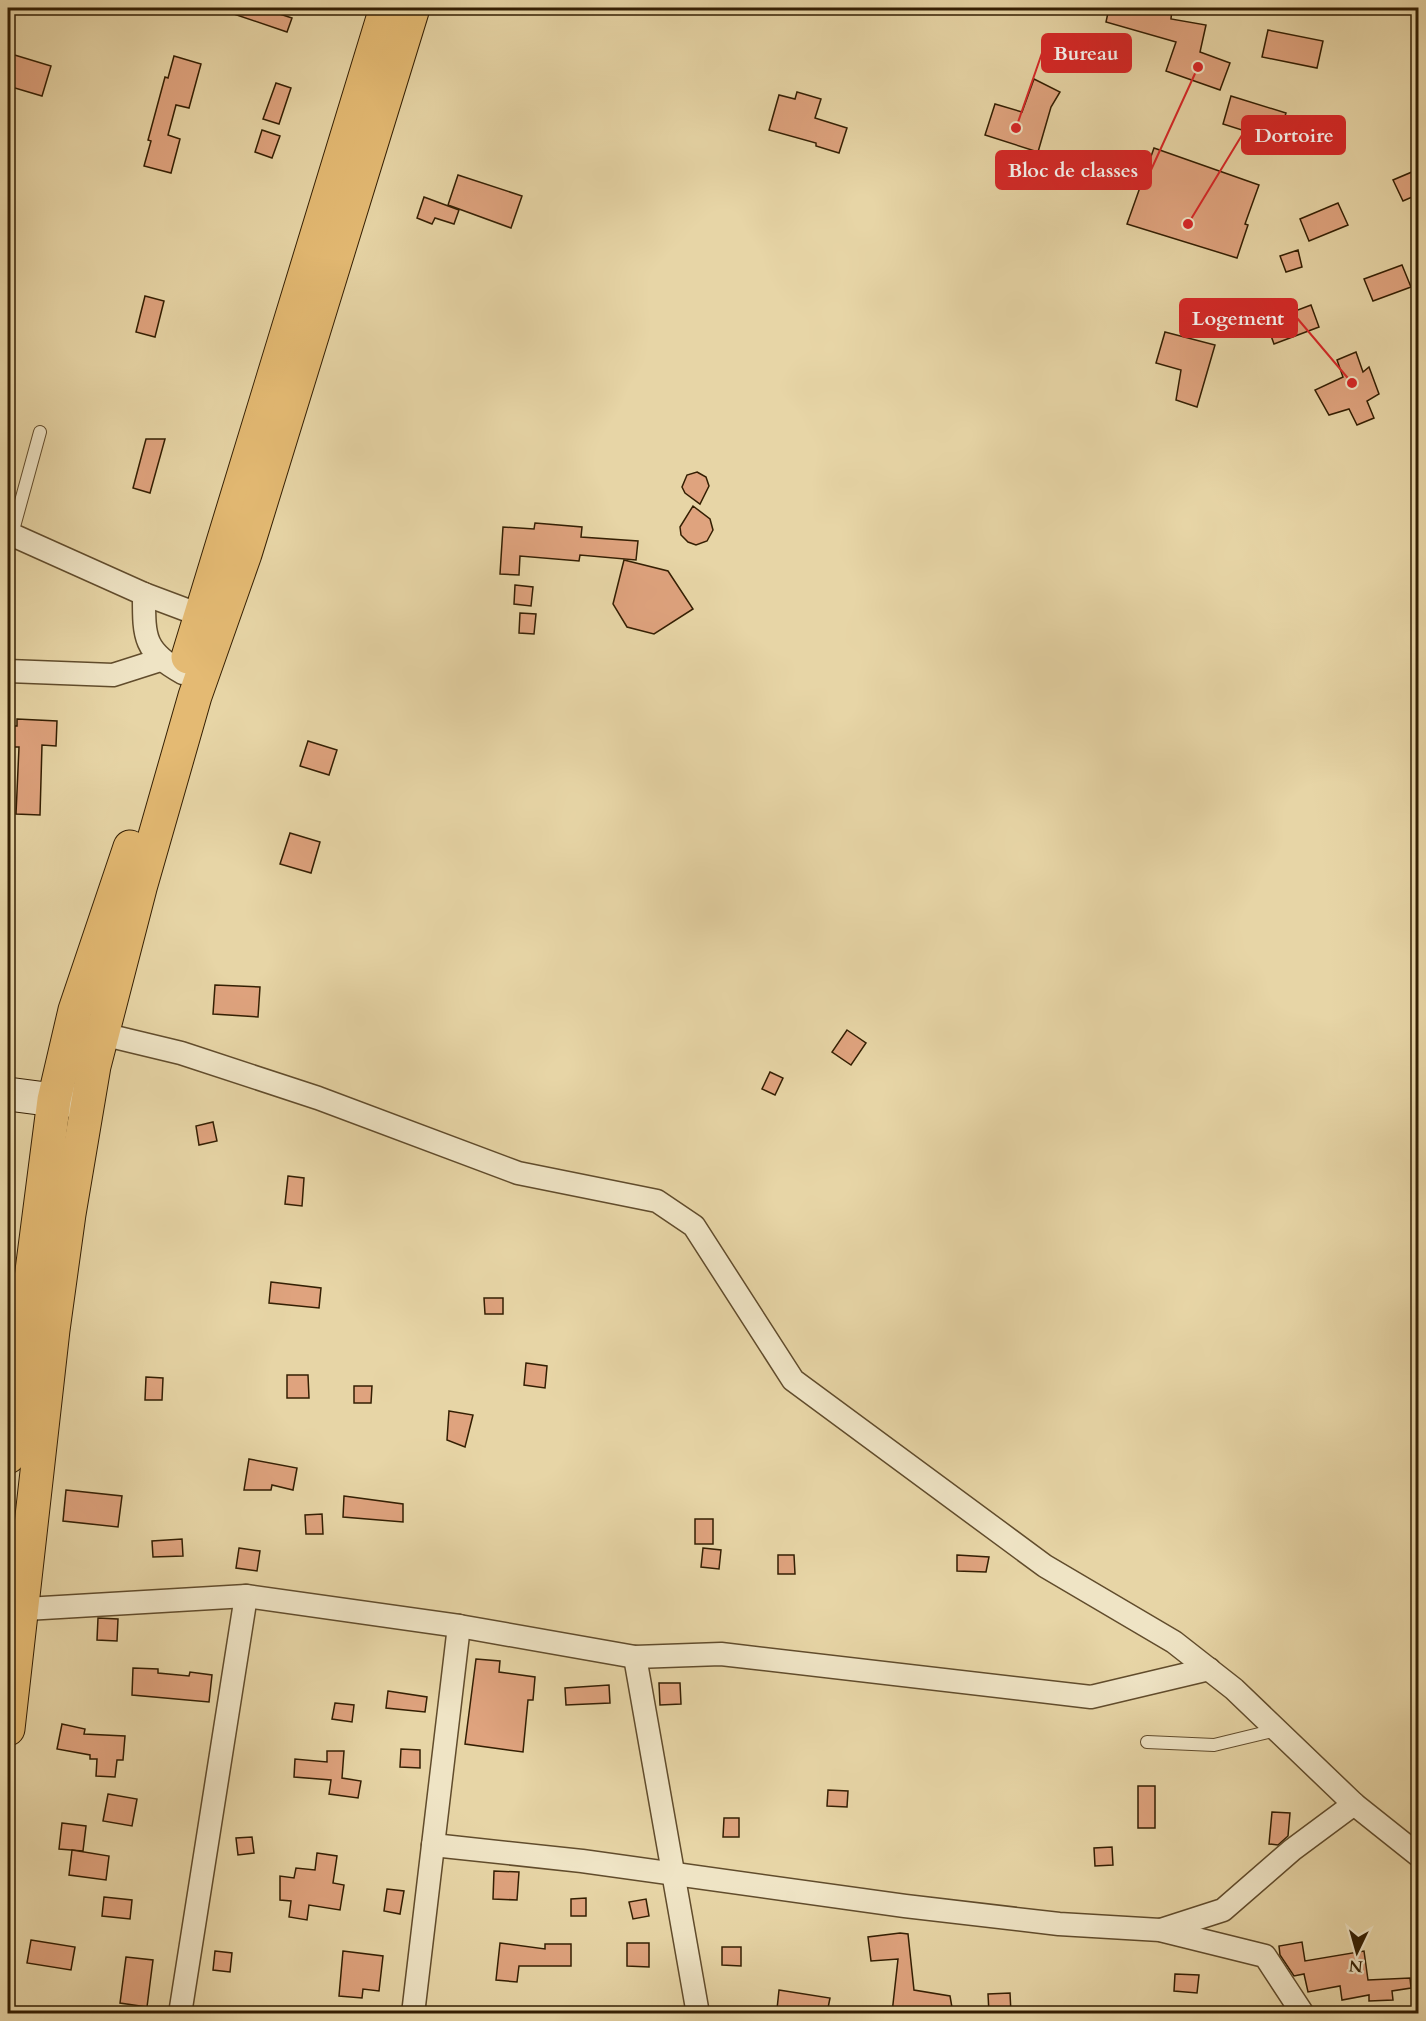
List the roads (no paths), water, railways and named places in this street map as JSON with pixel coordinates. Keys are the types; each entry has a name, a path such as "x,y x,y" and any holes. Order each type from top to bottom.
{"main road":[{"path":"8,1457 54,1100 75,1010 125,861 171,667 200,615 387,8"},
{"path":"8,1729 14,1610 39,1473 66,1237 88,1100 102,1034 140,888 195,696 246,554 413,8"}],"street":[{"path":"10,533 144,594 200,615"},
{"path":"144,594 144,634 171,667"},
{"path":"8,671 113,675 171,667"},
{"path":"102,1034 181,1053 318,1098 518,1173 657,1202 694,1226 794,1380 1045,1566 1174,1642 1234,1689 1354,1804 1419,1855"},
{"path":"8,1094 54,1100 88,1100"},
{"path":"14,1610 246,1596 459,1626 635,1657 721,1654 1091,1697 1209,1670"},
{"path":"180,2013 246,1596"},
{"path":"413,2013 459,1626"},
{"path":"635,1657 698,2013"},
{"path":"1160,1930 1222,1910 1292,1850 1354,1804"},
{"path":"433,1845 672,1874 905,1906 1059,1924 1160,1930 1265,1956 1303,2013"}],"lane":[{"path":"10,533 40,432"},
{"path":"1147,1742 1214,1745 1276,1730"}],"place":[{"name":"Bloc de classes","path":"1198,67"},
{"name":"Bureau","path":"1016,128"},
{"name":"Dortoire","path":"1188,224"},
{"name":"Logement","path":"1352,383"}]}
